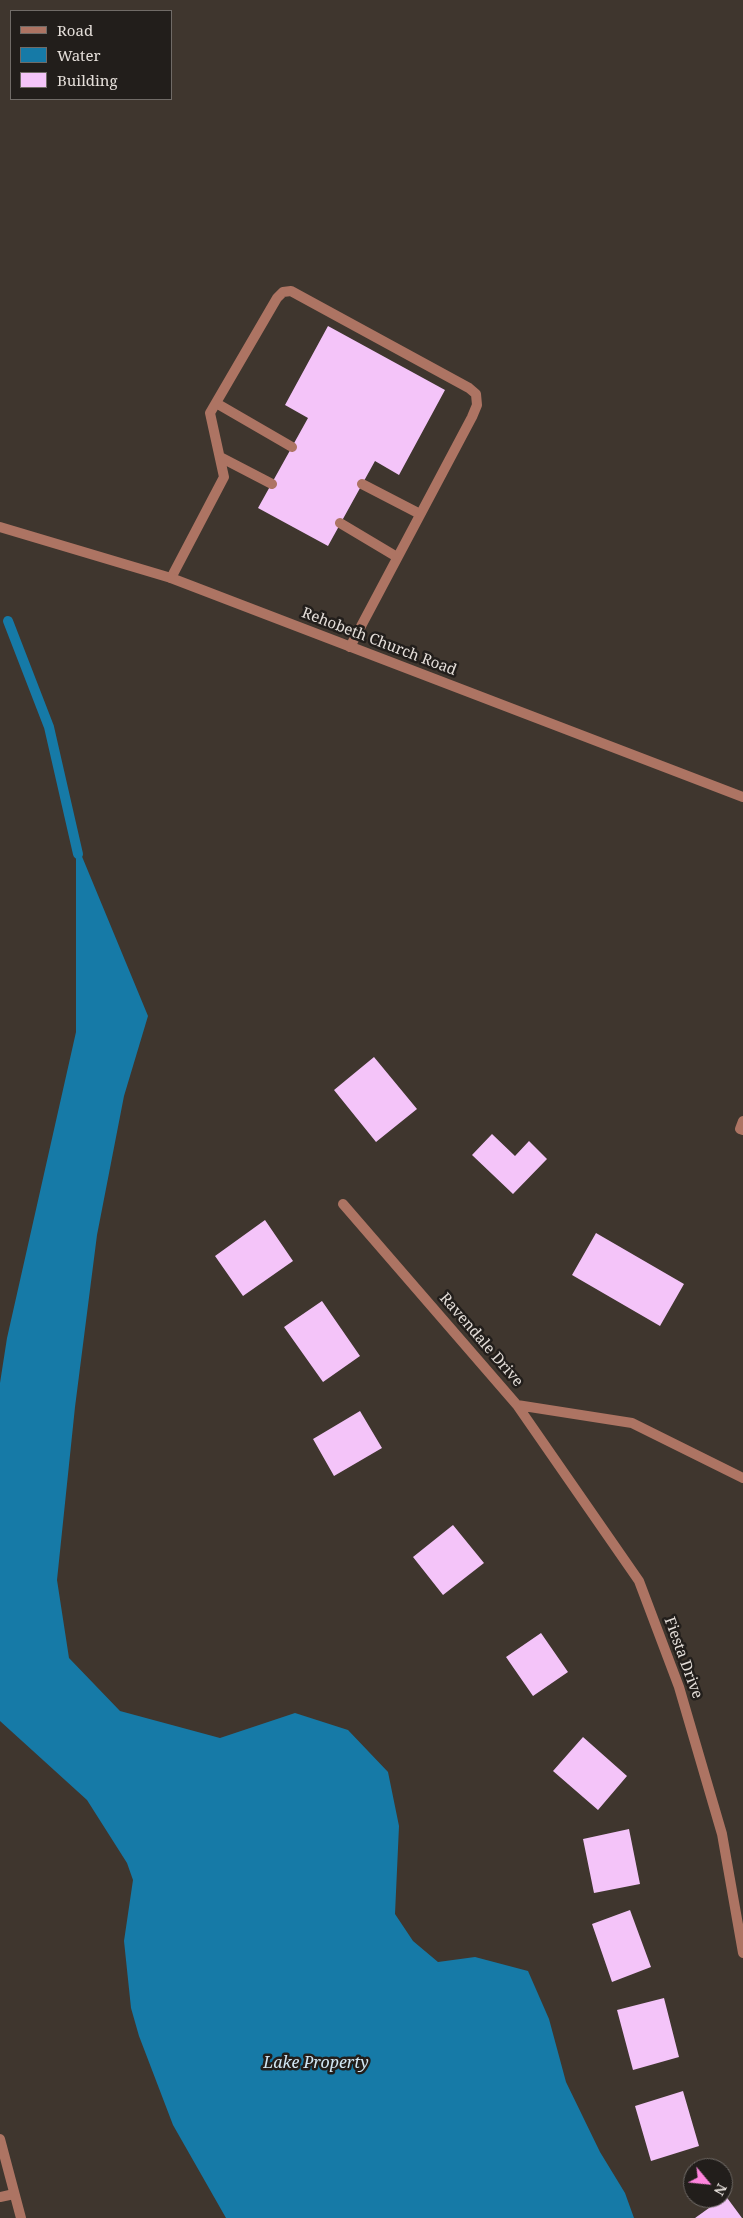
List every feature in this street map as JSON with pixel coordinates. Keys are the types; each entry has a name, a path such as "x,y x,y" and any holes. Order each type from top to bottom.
{"street":[{"path":"171,578 224,477 210,413 277,298 283,292 291,291 470,388 476,394 477,404 472,417 350,647"},
{"path":"216,403 292,446"},
{"path":"220,457 272,484"},
{"path":"362,484 420,514"},
{"path":"340,523 397,557"},
{"name":"Rehobeth Church Road","path":"0,527 171,578 743,797"},
{"path":"743,1121 740,1129 743,1130"},
{"name":"Ravendale Drive","path":"343,1204 518,1405 632,1423 743,1478"},
{"name":"Fiesta Drive","path":"518,1405 639,1581 679,1686 722,1834 743,1953"},
{"path":"0,2140 21,2218"},
{"path":"0,2197 14,2194"}],"water":[{"name":"Lake Property","path":"76,842 148,1016 124,1096 97,1235 75,1407 57,1580 69,1658 120,1711 220,1738 295,1713 348,1730 388,1772 399,1826 395,1914 413,1941 438,1962 475,1957 528,1971 549,2019 566,2082 600,2152 625,2193 634,2218 226,2218 173,2125 139,2036 131,2008 124,1941 133,1880 127,1863 87,1800 0,1721 0,1383 7,1338 76,1032"}],"building":[{"path":"328,326 445,390 399,475 375,461 328,546 258,508 308,418 285,405"},
{"path":"374,1057 417,1109 376,1142 334,1090"},
{"path":"492,1134 515,1156 529,1141 547,1159 513,1194 472,1155"},
{"path":"265,1220 293,1261 243,1296 215,1256"},
{"path":"596,1233 684,1284 660,1326 572,1275"},
{"path":"322,1301 360,1356 323,1382 284,1327"},
{"path":"360,1411 382,1448 334,1476 313,1439"},
{"path":"453,1525 484,1563 443,1595 413,1557"},
{"path":"541,1633 568,1672 533,1696 506,1657"},
{"path":"583,1737 627,1776 598,1810 553,1771"},
{"path":"629,1829 640,1884 594,1893 583,1839"},
{"path":"630,1910 651,1967 612,1982 592,1924"},
{"path":"664,1998 679,2057 633,2070 617,2010"},
{"path":"683,2091 699,2146 651,2161 635,2106"},
{"path":"733,2206 742,2218 695,2218 709,2208 733,2208"}],"waterway":[{"path":"8,621 49,727 78,854"}]}
